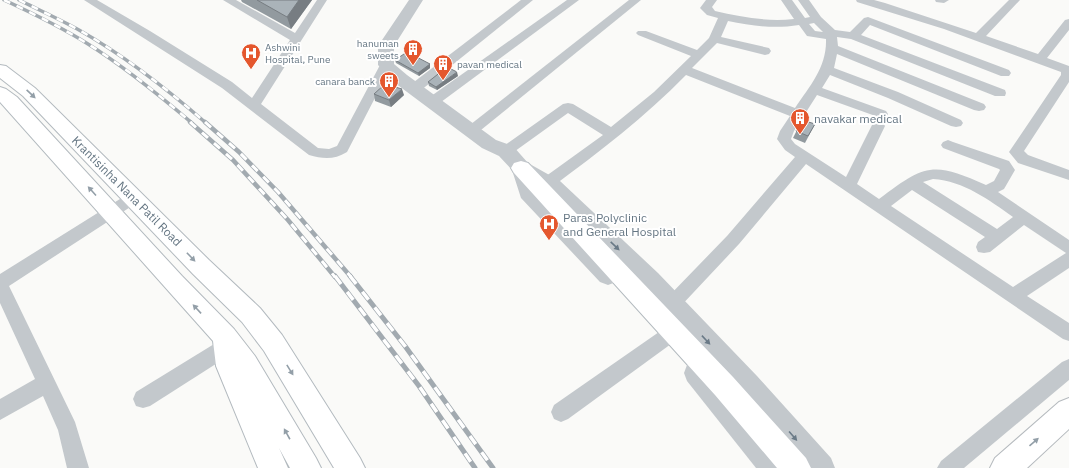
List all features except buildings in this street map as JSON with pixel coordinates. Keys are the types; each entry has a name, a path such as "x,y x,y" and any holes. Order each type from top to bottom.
{"main road":[{"name":"Krantisinha Nana Patil Road","path":"0,70 29,92 201,267 251,315 273,342 350,468"},
{"name":"Krantisinha Nana Patil Road","path":"0,93 11,101 111,211 246,364 306,468"},
{"path":"521,168 719,380 796,468"},
{"path":"225,342 228,366 273,468"},
{"path":"246,364 273,342"},
{"path":"1005,468 1069,411"}],"street":[{"path":"89,0 146,33 227,85 314,152 325,155 335,153 342,149 386,60 396,48 426,0"},
{"path":"228,0 296,38"},
{"path":"254,105 322,0"},
{"path":"416,0 386,46 386,60 432,102 489,144 506,151 521,168 553,186 672,304 748,384 821,468"},
{"path":"415,88 528,0"},
{"path":"432,102 574,0"},
{"path":"471,131 636,0"},
{"path":"712,0 707,5 708,10 724,17 771,24 793,23 817,19"},
{"path":"786,0 802,21 801,23 811,34 832,39 908,78 979,106"},
{"path":"803,0 832,39 827,70 787,131 784,139 790,147 1069,333"},
{"path":"861,0 884,2 1068,70 1067,75 1016,152 1023,160 1069,175"},
{"path":"979,37 1015,0"},
{"path":"547,183 612,134 659,95 697,54 714,39 724,17"},
{"path":"853,36 868,20 1005,73"},
{"path":"1040,59 1069,22"},
{"path":"642,33 697,54"},
{"path":"832,39 853,36 1000,93"},
{"path":"714,39 765,51"},
{"path":"893,95 936,46"},
{"path":"683,69 798,114"},
{"path":"827,70 893,95 956,123"},
{"path":"815,90 880,120 849,186"},
{"path":"506,151 568,107 612,134"},
{"path":"948,144 1004,165 1008,170 999,185 986,190"},
{"path":"672,304 733,240 804,157"},
{"path":"521,168 528,193 597,264 665,338 707,385 774,468"},
{"path":"879,207 926,175 936,174 946,176 986,190 1069,248"},
{"path":"913,183 997,237"},
{"path":"78,468 68,429 0,284 133,198"},
{"path":"984,248 1024,217"},
{"path":"1013,296 1069,259"},
{"path":"561,412 665,338"},
{"path":"143,399 225,342"},
{"path":"948,468 1069,368"},
{"path":"0,410 47,383"}],"railway":[{"path":"4,0 57,26 102,53 142,82 192,123"},
{"path":"19,0 79,30 113,51 161,85 206,123"},
{"path":"190,122 233,160 288,220 335,277"},
{"path":"205,122 239,152 278,192 351,277"},
{"path":"335,276 419,386 475,468"},
{"path":"350,276 405,346 493,468"}],"place":[{"name":"hanuman sweets","path":"413,66"},
{"name":"Ashwini Hospital, Pune","path":"251,70"},
{"name":"pavan medical","path":"443,81"},
{"name":"canara banck","path":"389,98"},
{"name":"navakar medical","path":"800,135"},
{"name":"Paras Polyclinic and General Hospital","path":"549,241"}]}
